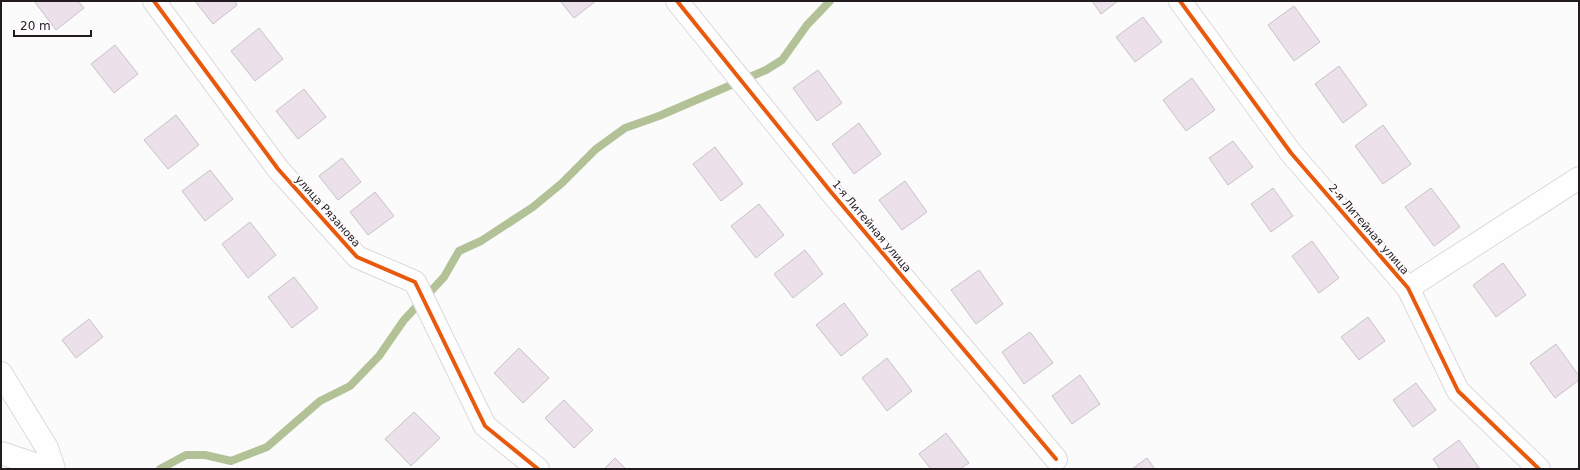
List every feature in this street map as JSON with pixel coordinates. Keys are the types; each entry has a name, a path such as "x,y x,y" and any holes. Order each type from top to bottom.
{"street":[{"name":"улица Рязанова","path":"154,1 278,169 357,257 415,282 486,426 538,469"},
{"name":"1-я Литейная улица","path":"677,1 831,192 1056,460"},
{"name":"2-я Литейная улица","path":"1180,1 1291,153 1408,288 1458,391 1539,469"},
{"path":"1408,288 1579,178"},
{"path":"1,373 47,448 54,469"},
{"path":"1,453 49,469"}],"building":[{"path":"34,1 78,1 84,8 56,30"},
{"path":"195,1 235,1 237,5 213,24"},
{"path":"560,1 596,1 574,18"},
{"path":"1092,1 1118,1 1101,14"},
{"path":"1294,6 1320,42 1294,61 1268,25"},
{"path":"1143,17 1162,42 1135,62 1116,37"},
{"path":"259,28 283,59 255,81 231,51"},
{"path":"115,45 138,74 114,93 91,64"},
{"path":"1339,66 1367,105 1343,123 1315,84"},
{"path":"818,70 842,103 817,121 793,88"},
{"path":"1192,78 1215,110 1186,131 1163,100"},
{"path":"304,89 326,117 298,139 276,111"},
{"path":"176,115 199,145 168,169 144,140"},
{"path":"859,123 881,154 854,174 832,144"},
{"path":"1383,125 1411,164 1383,184 1355,146"},
{"path":"1233,141 1253,167 1228,185 1209,158"},
{"path":"715,147 743,184 721,201 693,164"},
{"path":"342,158 361,182 338,200 319,176"},
{"path":"210,170 233,199 205,221 182,191"},
{"path":"905,181 927,212 902,230 879,200"},
{"path":"1273,188 1293,216 1271,232 1251,204"},
{"path":"1431,188 1460,227 1434,246 1405,207"},
{"path":"375,192 394,216 368,235 350,212"},
{"path":"759,204 784,235 756,258 731,226"},
{"path":"250,222 276,255 248,278 222,244"},
{"path":"1312,241 1339,278 1319,293 1292,256"},
{"path":"805,250 823,274 793,298 774,274"},
{"path":"1503,263 1526,295 1496,317 1473,285"},
{"path":"979,270 1003,304 976,324 951,290"},
{"path":"294,277 318,308 292,328 268,297"},
{"path":"844,303 868,335 841,356 816,325"},
{"path":"1368,317 1385,341 1359,360 1341,337"},
{"path":"89,319 103,337 76,358 62,340"},
{"path":"1030,332 1053,363 1024,384 1002,352"},
{"path":"1556,344 1579,376 1579,380 1555,398 1530,363"},
{"path":"519,348 549,378 523,403 494,373"},
{"path":"887,358 912,391 887,411 862,378"},
{"path":"1080,375 1100,404 1072,424 1052,396"},
{"path":"1416,383 1436,410 1413,427 1393,400"},
{"path":"564,400 593,430 574,448 545,418"},
{"path":"414,412 440,438 411,466 385,439"},
{"path":"946,433 969,463 960,469 931,469 919,454"},
{"path":"1459,440 1480,469 1440,469 1433,459"},
{"path":"615,458 626,469 604,469"},
{"path":"1147,458 1155,469 1132,469"}],"waterway":[{"path":"160,469 186,455 205,455 231,461 267,447 320,401 350,386 379,356 404,320 444,277 459,251 481,241 533,207 562,183 596,149 625,128 659,116 766,70 782,60 807,25 830,1"}],"cycle path":[{"path":"154,1 278,169 357,257 415,282 485,426 538,469"},
{"path":"677,1 831,192 1056,459"},
{"path":"1180,1 1291,153 1408,288 1458,391 1539,469"}]}
